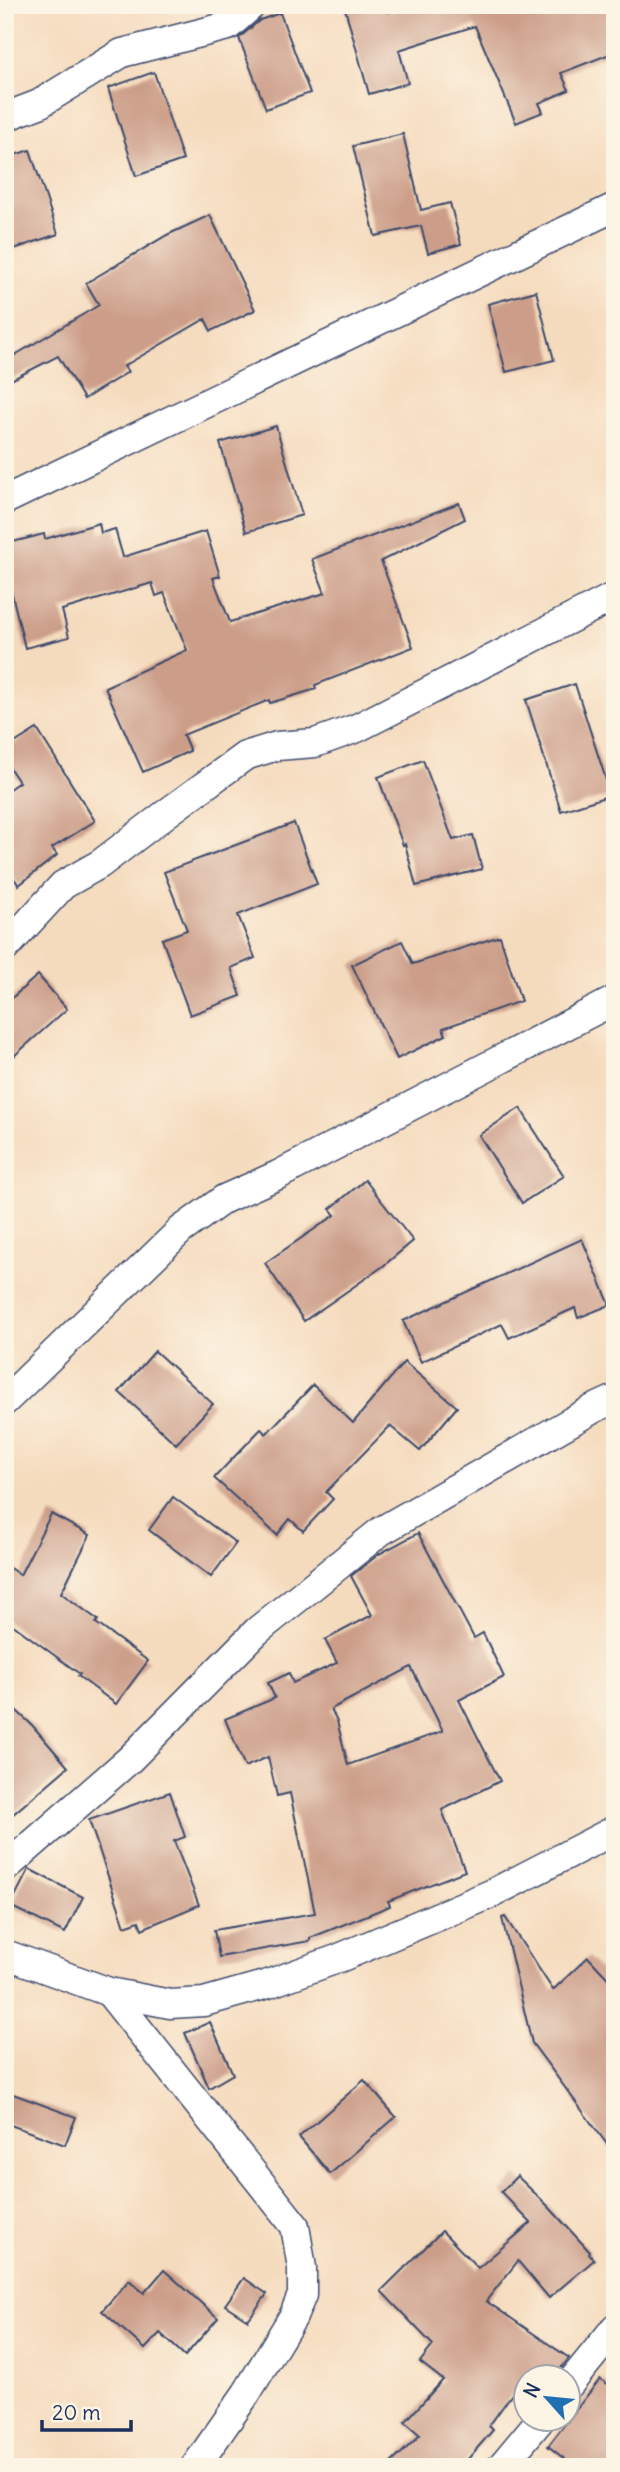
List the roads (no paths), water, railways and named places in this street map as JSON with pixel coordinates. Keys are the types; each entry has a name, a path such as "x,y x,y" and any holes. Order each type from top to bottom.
{"street":[{"path":"5,117 39,104 122,53 228,26 252,5"},
{"path":"5,499 615,207"},
{"path":"5,948 63,885 100,864 245,756 277,746 315,743 357,728 615,596"},
{"path":"5,1401 181,1230 224,1199 278,1175 615,1000"},
{"path":"5,1868 130,1759 257,1631 381,1531 615,1399"},
{"path":"5,1954 109,1992 170,2004 204,2003 337,1959 491,1894 615,1830"},
{"path":"109,1992 295,2225 297,2236 302,2268 302,2295 293,2317 246,2394 195,2467"},
{"path":"582,2369 615,2328"},
{"path":"501,2467 528,2434"}]}
